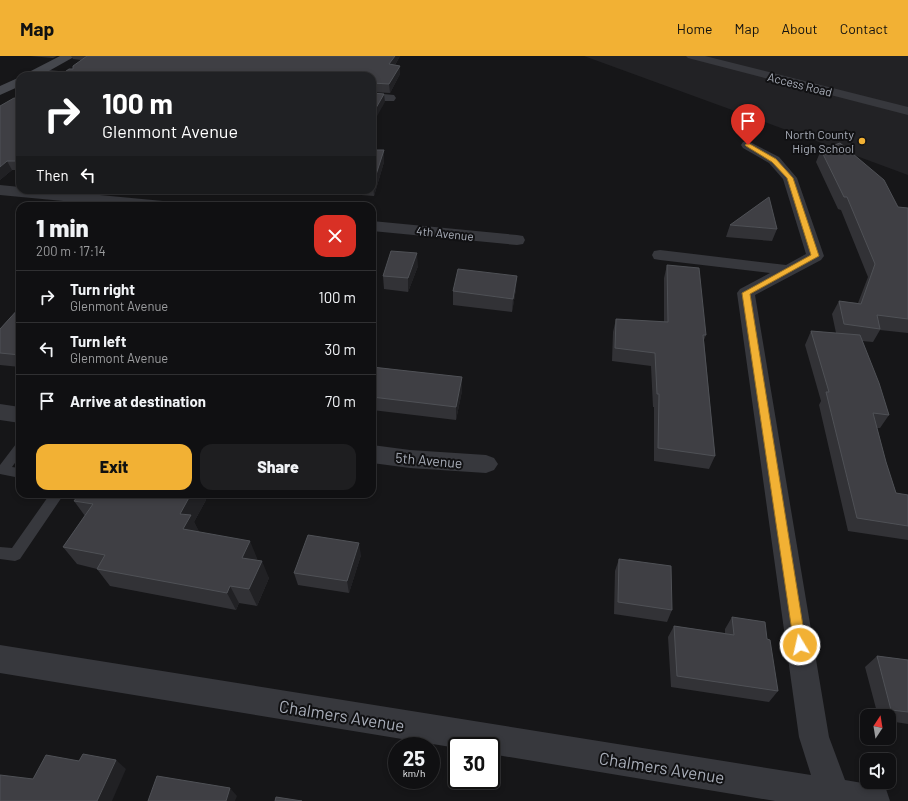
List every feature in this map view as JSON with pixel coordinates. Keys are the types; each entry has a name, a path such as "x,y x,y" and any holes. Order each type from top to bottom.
{"main road":[{"path":"39,72 68,56"},
{"path":"0,91 16,83"}],"street":[{"name":"Access Road","path":"692,56 908,111"},
{"path":"376,97 390,98"},
{"path":"748,145 774,160 790,178 815,256 786,270 746,293 814,737 835,798"},
{"path":"0,190 16,192"},
{"path":"41,194 122,202"},
{"name":"4th Avenue","path":"376,226 517,240"},
{"path":"660,255 786,270"},
{"path":"0,412 16,414"},
{"name":"5th Avenue","path":"376,455 410,459 486,464"},
{"name":"Chalmers Avenue","path":"0,659 835,798 874,801"}],"lane":[{"path":"16,452 2,470 16,472"},
{"path":"0,553 15,555 54,498"}],"shaded area":[{"name":"North County High School","path":"584,56 908,56 908,175 724,107"}],"building":[{"path":"87,56 395,56 389,64 400,66 389,84 376,83 376,72 65,72 69,69 73,69 73,66"},
{"path":"376,93 384,94 376,108"},
{"path":"16,98 16,161 7,161 0,167 0,106"},
{"path":"840,143 884,180 898,207 908,208 908,319 877,315 880,329 844,324 839,301 861,304 875,264 847,197 844,197 821,150"},
{"path":"376,150 384,150 376,175"},
{"path":"769,197 777,229 730,225"},
{"path":"391,251 417,253 408,278 383,276"},
{"path":"667,265 699,268 706,335 703,335 715,456 658,448 659,394 657,394 655,353 615,348 616,319 668,322"},
{"path":"458,269 517,276 513,299 453,291"},
{"path":"16,311 16,355 0,353 0,329"},
{"path":"811,331 860,335 879,383 889,415 873,413 896,493 908,495 908,526 857,518 826,392 829,392"},
{"path":"376,367 462,377 456,407 376,397"},
{"path":"76,498 189,498 180,514 191,515 183,529 250,541 242,558 262,561 249,589 230,586 227,593 97,569 105,555 63,547 93,504 74,501"},
{"path":"308,535 359,543 347,581 294,573"},
{"path":"619,559 671,566 672,610 618,602"},
{"path":"732,617 765,622 767,639 770,640 778,691 677,676 674,626 734,635"},
{"path":"877,656 908,660 908,712 891,709"},
{"path":"83,754 116,760 97,801 0,801 0,775 33,779 46,755 79,761"},
{"path":"157,776 230,788 226,801 148,801"},
{"path":"276,797 302,801 275,801"}],"place":[{"name":"North County High School","path":"862,141"}],"route":[{"path":"748,145 774,160 790,178 815,256 786,270 746,293 800,645"}]}
